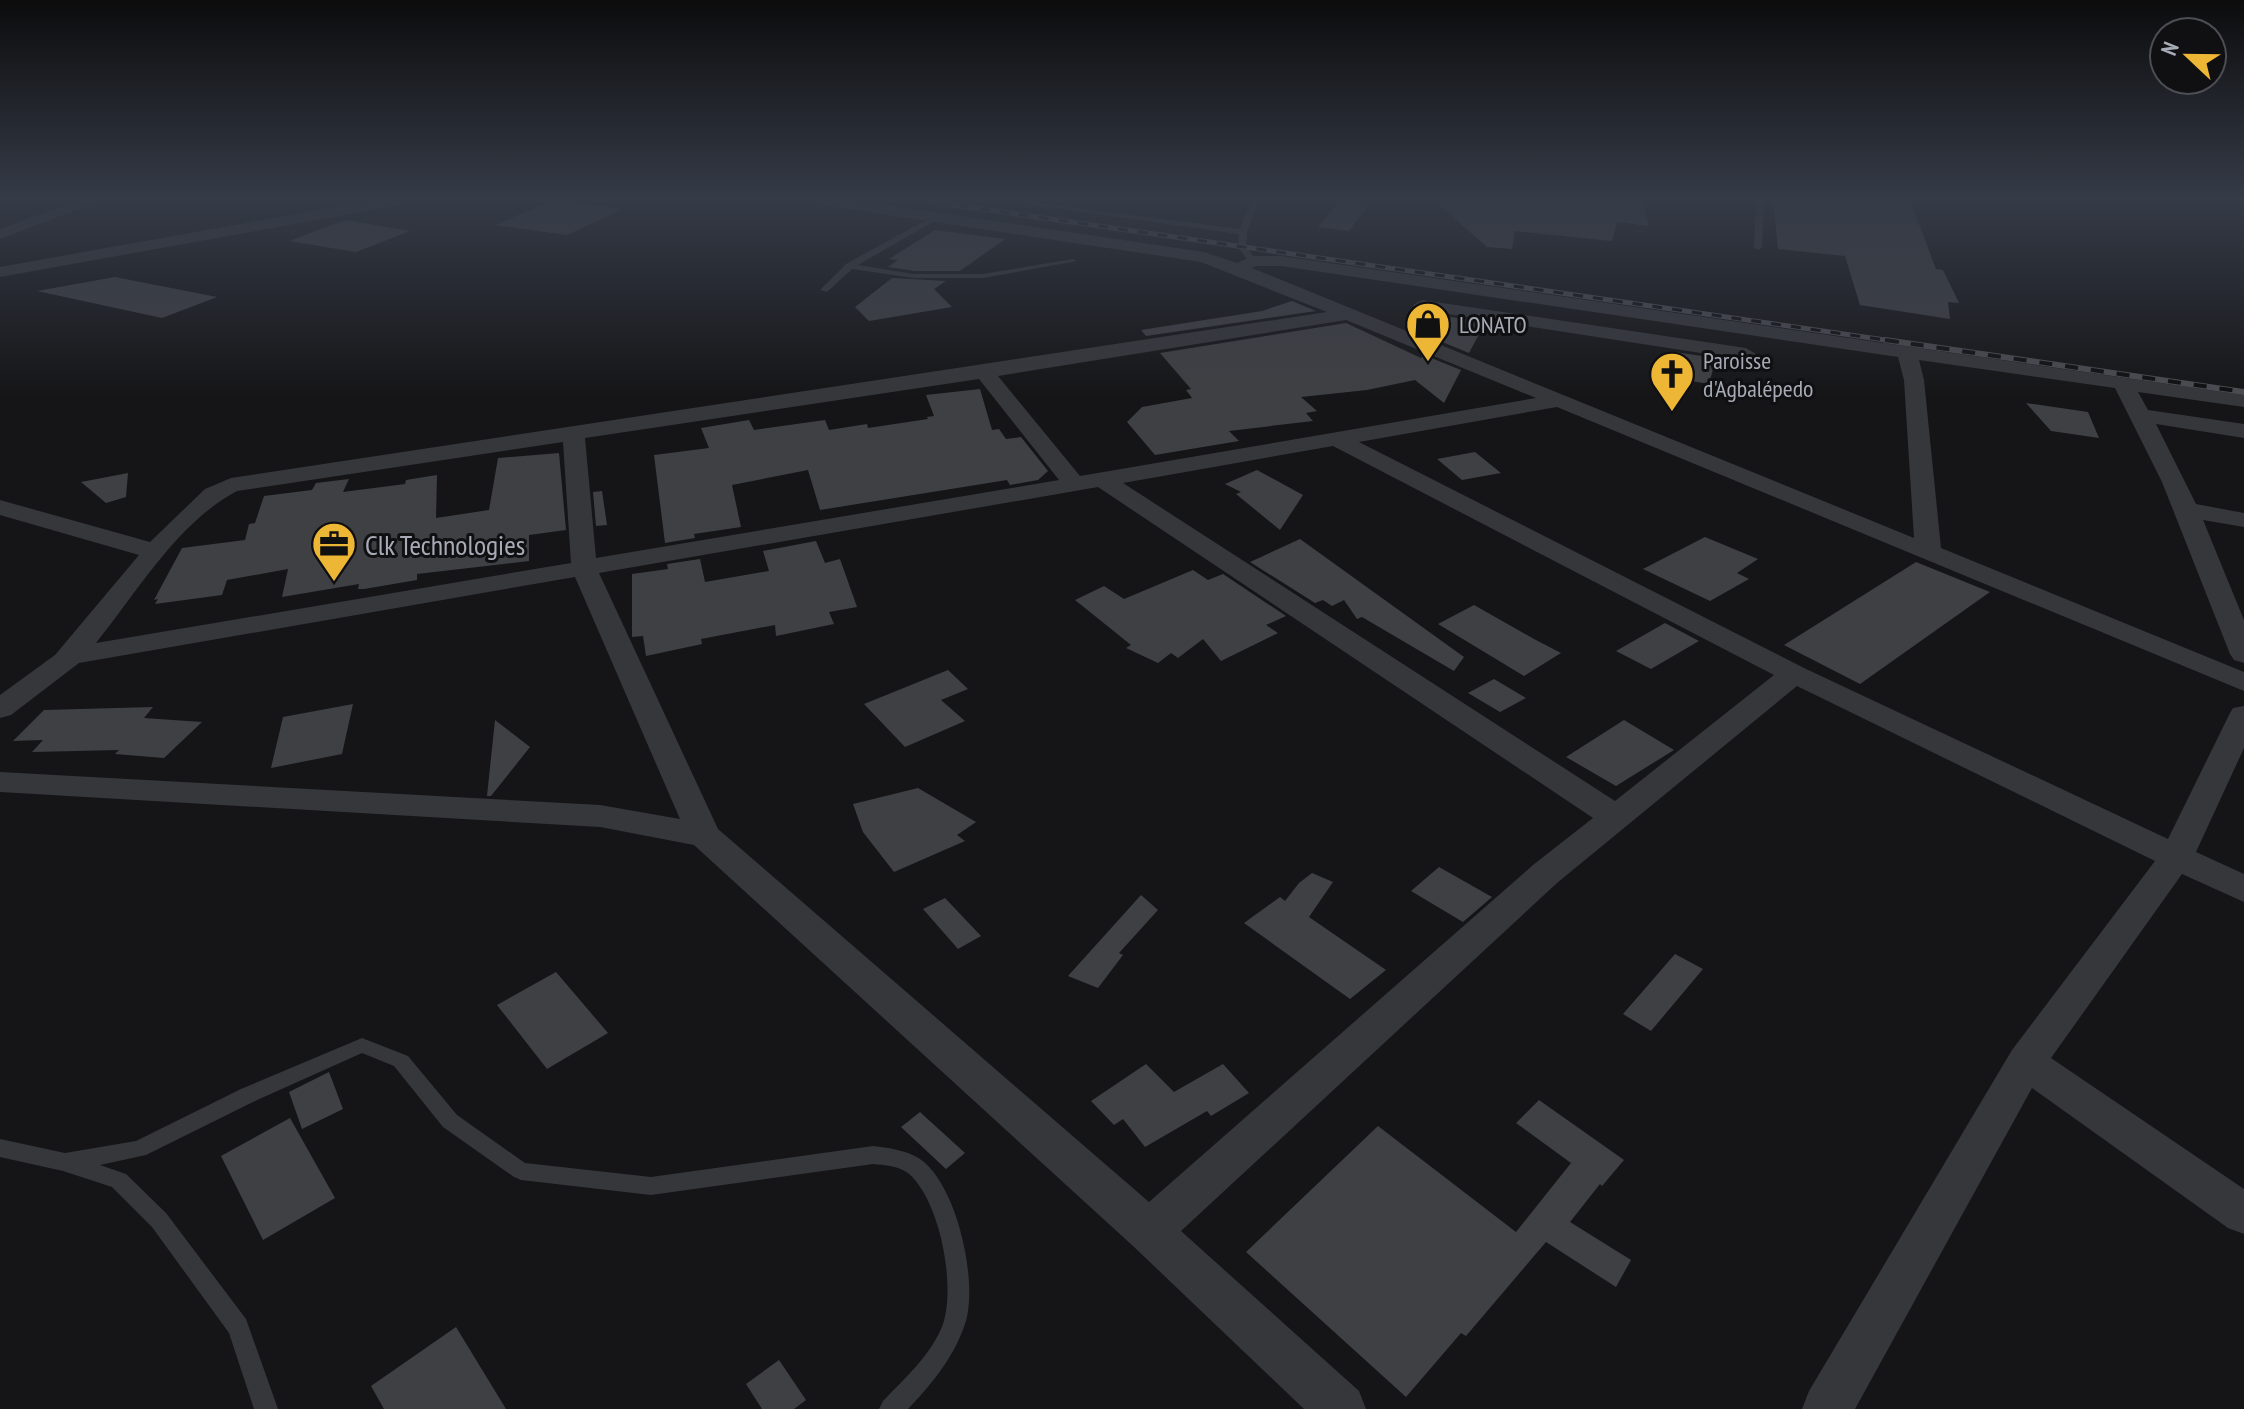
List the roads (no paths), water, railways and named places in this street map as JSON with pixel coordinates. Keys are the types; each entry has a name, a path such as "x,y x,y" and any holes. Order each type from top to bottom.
{"street":[{"path":"0,272 34,266"},
{"path":"1248,266 1349,314 2244,682"},
{"path":"1315,266 2244,401"},
{"path":"1422,305 1746,354"},
{"path":"1632,336 1641,312"},
{"path":"0,709 71,656 156,552 209,494 231,485 574,435 1349,314"},
{"path":"1907,352 1914,380 1928,550"},
{"path":"984,372 1076,486"},
{"path":"2123,384 2142,415 2187,510 2244,654"},
{"path":"71,656 1340,441 1564,400"},
{"path":"2142,415 2244,431"},
{"path":"574,435 584,569 704,835 1149,1231 1341,1409"},
{"path":"1340,441 1794,674 2244,889"},
{"path":"1105,481 1614,816"},
{"path":"0,507 156,552"},
{"path":"2187,510 2244,520"},
{"path":"1149,1231 1545,874 1794,674"},
{"path":"1827,1409 2026,1062 2177,856 2244,715"},
{"path":"0,782 600,816 704,835"},
{"path":"2026,1062 2244,1214"}],"lane":[{"path":"824,290 849,266 914,276 983,276 1044,266"},
{"path":"65,1162 139,1149 248,1095 362,1045 401,1061 450,1121 521,1171 651,1186 873,1155 897,1158 917,1167 950,1226 957,1271 956,1318 933,1366 891,1409"},
{"path":"0,1148 65,1162 119,1180 159,1220 238,1327 266,1409"}],"railway":[{"path":"1373,266 1899,342"},
{"path":"1885,340 2244,392"}],"place":[{"name":"LONATO","path":"1428,363"},
{"name":"Paroisse d'Agbalépedo","path":"1672,413"},
{"name":"Clk Technologies","path":"334,583"}]}
